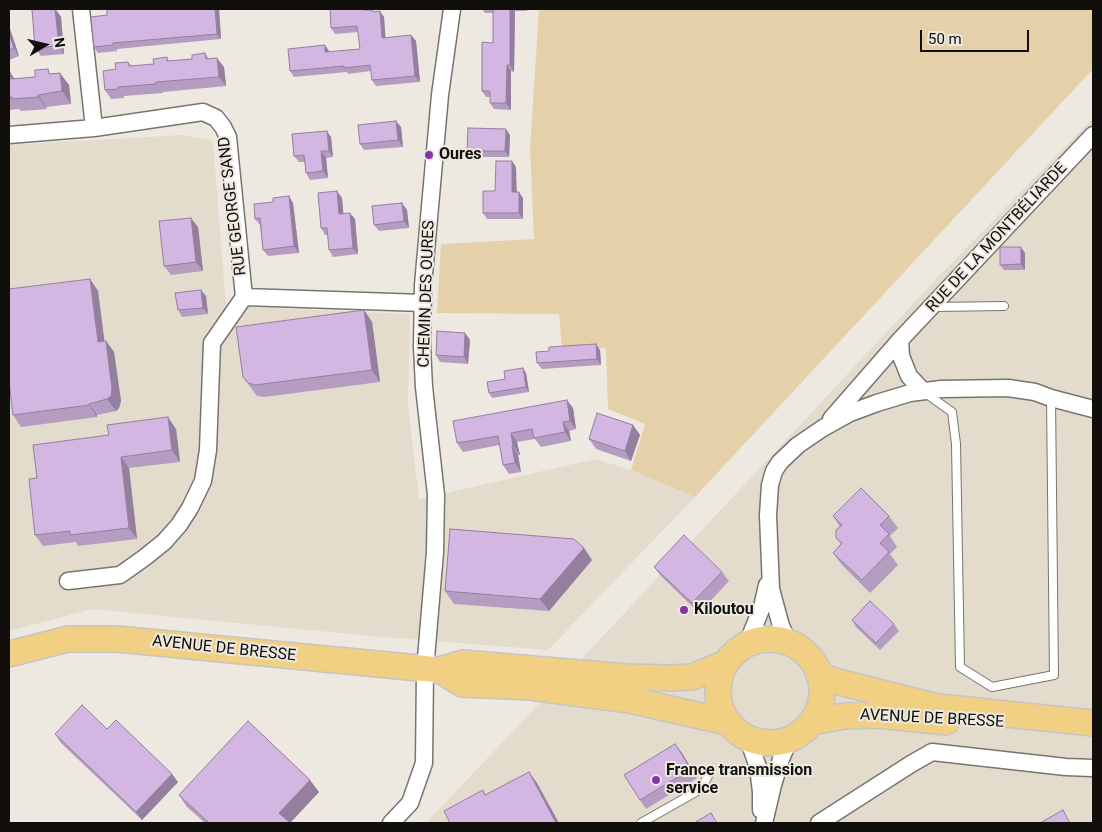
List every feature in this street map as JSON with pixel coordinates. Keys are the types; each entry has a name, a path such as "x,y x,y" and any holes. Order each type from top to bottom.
{"main road":[{"name":"AVENUE DE BRESSE","path":"9,654 68,639 117,639 432,670 463,663 626,677 671,678 692,677 726,663"},
{"path":"776,639 789,643 802,650 812,661 819,674 822,691 819,707 812,722 802,732 789,740 761,743 748,739 736,732 727,722 720,708 718,693 719,677 726,663 735,652 747,644 761,640 776,639"},
{"name":"AVENUE DE BRESSE","path":"432,670 462,684 530,687 630,700 727,722"},
{"name":"AVENUE DE BRESSE","path":"819,674 835,681 938,707 1088,722"},
{"name":"AVENUE DE BRESSE","path":"812,722 844,716 878,715 964,724 1088,722"}],"street":[{"path":"81,9 94,128"},
{"name":"CHEMIN DES OURES","path":"391,823 410,803 424,763 432,670 436,494 424,387 422,347 423,303 440,95 452,9"},
{"name":"RUE GEORGE SAND","path":"9,135 94,128 203,112 216,118 228,137 244,297 423,303"},
{"name":"RUE DE LA MONTBÉLIARDE","path":"823,428 900,340 1093,135"},
{"path":"68,581 120,575 164,542 190,508 203,481 208,450 212,343 244,297"},
{"path":"900,340 901,356 909,376 923,391"},
{"path":"789,643 781,626 771,590 768,515 770,485 774,471 780,462 798,445 850,413 910,393 923,391 1008,388 1035,392 1093,409"},
{"path":"747,644 762,607 769,565"},
{"path":"748,739 758,767 763,823"},
{"path":"763,823 781,758 789,740"},
{"path":"819,823 932,752 1066,767 1093,768"}],"lane":[{"path":"931,307 1004,306"},
{"path":"923,391 952,412 956,444 960,667 992,687 1054,675 1051,398"},
{"path":"642,823 701,789 708,776"}],"shaded area":[{"path":"539,9 1093,9 1093,69 695,497 631,470 645,424 608,409 606,348 562,348 559,314 437,313 441,244 534,239 530,148"},
{"path":"1093,118 1093,823 426,823 938,277"},
{"path":"182,135 213,141 226,306 410,314 408,405 419,499 596,459 631,470 695,497 548,650 381,637 92,609 9,631 9,145"}],"building":[{"path":"32,9 55,9 59,46 35,48"},
{"path":"107,9 215,9 217,34 113,43 113,45 94,47 91,17 107,15"},
{"path":"330,9 380,11 382,38 411,35 415,76 372,80 370,65 290,71 288,49 325,45 325,52 360,49 357,26 331,28"},
{"path":"493,9 510,9 510,65 507,65 506,103 490,103 490,91 482,91 482,42 493,43"},
{"path":"9,34 14,48 9,50"},
{"path":"205,53 206,59 217,58 219,77 156,82 156,84 105,90 103,71 116,69 115,63 128,62 129,66 154,64 153,59 167,57 167,61 192,59 192,55"},
{"path":"48,69 49,74 60,73 62,91 38,95 38,97 12,99 12,97 9,97 9,72 11,79 35,77 35,70"},
{"path":"396,121 398,140 360,144 358,125"},
{"path":"468,128 506,129 505,151 467,151"},
{"path":"327,131 329,151 321,151 323,171 306,173 304,155 294,156 292,134"},
{"path":"496,161 512,161 512,192 519,192 519,213 483,213 483,191 495,191"},
{"path":"337,191 339,214 350,213 353,248 329,250 327,228 321,228 318,193"},
{"path":"289,196 294,246 263,250 260,218 255,219 254,204 273,202 273,198"},
{"path":"402,203 404,221 374,225 372,206"},
{"path":"191,218 196,262 164,266 159,221"},
{"path":"1000,247 1021,247 1021,264 1000,265"},
{"path":"90,279 98,342 106,341 112,389 111,396 89,405 13,415 9,382 9,289"},
{"path":"201,290 203,308 178,310 175,293"},
{"path":"364,310 372,370 255,385 248,383 243,377 236,327"},
{"path":"437,331 465,333 464,357 436,355"},
{"path":"596,344 597,359 537,363 536,352 549,351 549,347"},
{"path":"523,368 526,387 489,393 487,382 505,379 504,371"},
{"path":"567,400 570,421 563,422 565,432 534,438 532,429 511,433 515,463 503,465 498,436 457,443 453,421"},
{"path":"597,413 633,425 625,451 589,439"},
{"path":"168,417 172,450 121,457 129,528 70,535 70,531 35,535 29,479 37,478 33,445 109,435 107,425"},
{"path":"861,488 889,516 880,525 889,534 880,543 889,552 862,580 833,553 842,543 836,538 836,530 842,525 833,516"},
{"path":"450,529 574,539 584,548 540,599 445,591"},
{"path":"684,535 722,572 692,603 654,567"},
{"path":"870,601 894,624 876,643 852,620"},
{"path":"82,705 107,729 116,720 172,774 136,812 55,734"},
{"path":"248,721 310,780 279,813 290,823 209,823 179,795"},
{"path":"675,744 691,769 640,800 624,775"},
{"path":"529,772 556,823 450,823 444,811 483,790 485,795"},
{"path":"1063,810 1070,823 1040,823"},
{"path":"711,813 717,823 694,823"}],"place":[{"name":"Oures","path":"429,155"},
{"name":"Kiloutou","path":"684,610"},
{"name":"France transmission service","path":"656,780"}]}
